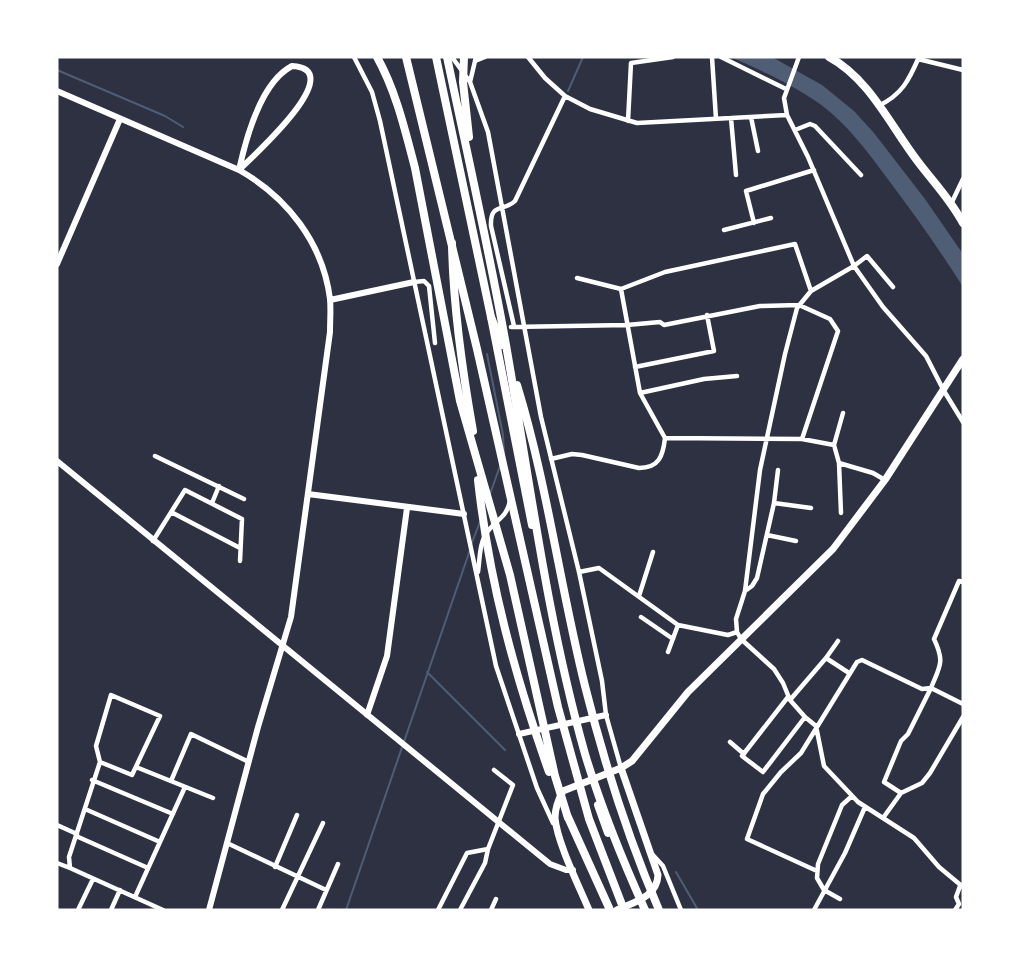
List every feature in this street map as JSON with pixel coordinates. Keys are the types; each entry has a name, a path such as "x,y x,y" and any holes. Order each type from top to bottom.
{"highway":[{"path":"378,57 396,102 415,168 460,401 510,575 555,776 568,818"},
{"path":"447,57 506,343 539,546 570,694 586,755 606,816 645,910"},
{"path":"464,57 465,114 484,236"},
{"path":"452,243 454,286 466,395 487,544 504,629 526,707 551,777 610,910"},
{"path":"491,317 517,383 536,454 582,674 601,747 621,810 659,910"}],"main road":[{"path":"406,57 452,243 558,707 589,819 624,910"},
{"path":"436,57 491,317 550,625 569,706 602,817 625,873 645,910"},
{"path":"829,57 852,73 919,163 952,202 963,223"},
{"path":"589,910 558,833 555,818 556,806 563,791 621,768 632,761 687,692 833,549 885,480 963,359"},
{"path":"617,910 650,895 656,888 658,875 621,768"}],"street":[{"path":"354,57 372,92 380,120 496,666 537,788 558,833"},
{"path":"452,57 470,81 488,132 551,459 579,572 602,681 606,715 621,768"},
{"path":"470,81 476,59 485,57"},
{"path":"528,57 545,78 565,96 590,109 628,121 637,123 787,115"},
{"path":"628,121 631,63 673,57"},
{"path":"712,57 716,119"},
{"path":"721,57 787,87"},
{"path":"798,58 784,98 787,115 814,170 854,266 883,307 926,356 963,422"},
{"path":"878,106 892,99 908,82 919,58 963,70"},
{"path":"292,66 301,67 309,72 311,77 308,94 288,119 239,170 245,141 269,88 283,71 292,66"},
{"path":"57,91 239,170 257,181 294,214 317,253 326,277 330,300 330,332 291,617 209,910"},
{"path":"565,96 515,201 493,212 491,226 512,327 627,326 660,322 664,325 760,306 799,304 830,319 838,331 802,439"},
{"path":"751,117 758,151"},
{"path":"731,118 736,175"},
{"path":"57,264 120,119"},
{"path":"795,130 810,124 815,126 861,175"},
{"path":"754,223 746,191 814,170"},
{"path":"952,202 963,179"},
{"path":"724,230 771,218"},
{"path":"577,278 621,290 665,272 795,244 811,291"},
{"path":"892,287 867,256 811,291 799,304 785,354 760,470 745,591 736,619 737,632 741,639 774,669 789,699 816,726 824,766 865,807 914,838 939,867 962,886 956,897 959,904 955,910"},
{"path":"330,300 424,281 429,286 438,343 428,345"},
{"path":"551,459 572,454 582,455 639,468 649,468 660,460 665,438 640,393 621,290"},
{"path":"635,367 714,351 707,315"},
{"path":"640,393 704,379 737,376"},
{"path":"842,513 839,463 834,445 843,413"},
{"path":"665,438 802,439 834,445"},
{"path":"155,456 244,499"},
{"path":"57,461 550,864 573,870"},
{"path":"839,463 885,480"},
{"path":"745,591 758,578 774,502 778,470"},
{"path":"212,503 219,486"},
{"path":"153,541 185,490 242,519 240,561"},
{"path":"308,494 464,514"},
{"path":"477,578 484,537 504,517 511,496"},
{"path":"774,502 811,508"},
{"path":"367,715 387,656 407,508"},
{"path":"171,512 240,548"},
{"path":"767,534 796,541"},
{"path":"639,596 653,552"},
{"path":"579,572 599,568 678,625 728,635 737,632"},
{"path":"901,793 884,782 901,741 908,734 942,662 941,653 934,639 959,581 963,582"},
{"path":"641,617 673,639"},
{"path":"668,652 678,625"},
{"path":"744,754 838,641"},
{"path":"826,658 849,673"},
{"path":"818,871 747,839 763,794 801,753 857,662 862,660 922,689 931,688 963,704"},
{"path":"70,868 69,858 92,780 100,762 96,747 111,696 160,716 132,776 100,762"},
{"path":"519,734 606,715"},
{"path":"730,742 744,754 742,756 763,772 805,717"},
{"path":"883,818 901,793 922,783 930,773 963,717"},
{"path":"171,781 191,734 249,762"},
{"path":"136,767 213,798"},
{"path":"460,910 485,863 488,849 513,785 494,770"},
{"path":"92,780 173,814"},
{"path":"135,897 185,787"},
{"path":"840,899 824,890 818,878 818,864 842,805 852,796"},
{"path":"814,910 845,853 865,807"},
{"path":"85,809 160,842"},
{"path":"275,867 297,815"},
{"path":"282,910 323,823"},
{"path":"57,825 148,868"},
{"path":"227,843 326,890"},
{"path":"438,910 467,853 488,849"},
{"path":"652,854 663,866 681,910"},
{"path":"57,863 163,910"},
{"path":"318,910 338,864"},
{"path":"78,910 93,879"},
{"path":"111,910 120,890"},
{"path":"491,910 496,899"}],"water":[{"path":"731,57 772,57 822,85 854,111 925,199 963,254 963,287 897,191 839,120 799,90"}],"waterway":[{"path":"568,91 583,57"},
{"path":"57,70 165,116 183,127"},
{"path":"487,354 503,435 504,455"},
{"path":"490,494 500,466"},
{"path":"471,545 480,522"},
{"path":"346,910 470,550"},
{"path":"427,672 505,750"},
{"path":"676,872 698,910"}]}
